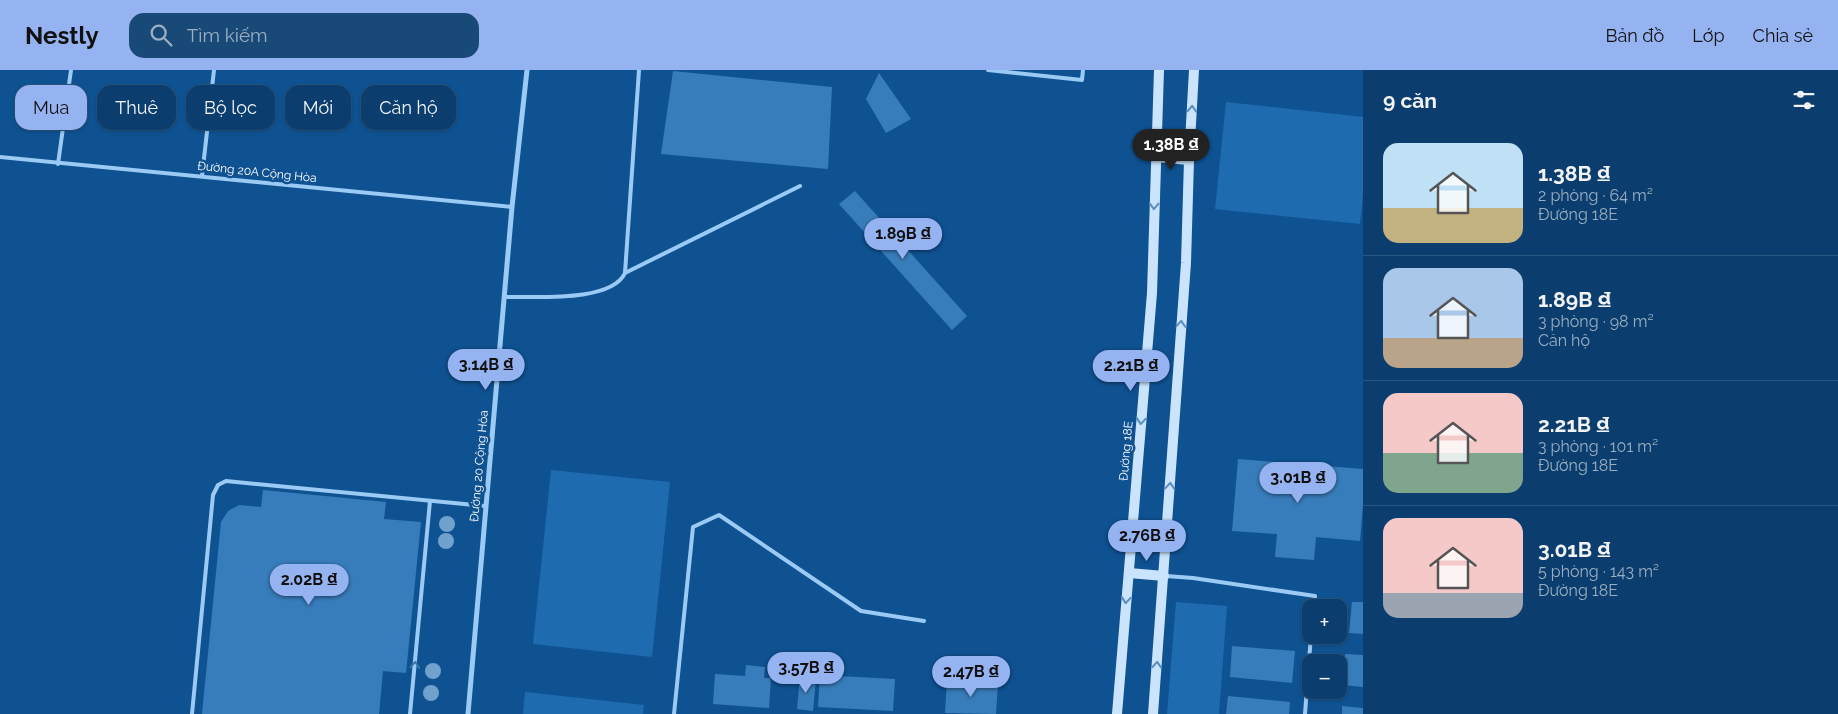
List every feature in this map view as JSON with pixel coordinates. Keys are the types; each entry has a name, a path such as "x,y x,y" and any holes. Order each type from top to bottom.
{"main road":[{"name":"Đường 18E","path":"1117,714 1152,293 1159,70"},
{"path":"1153,714 1186,263 1194,70"},
{"path":"1156,157 1189,160"},
{"path":"1129,573 1164,576"}],"street":[{"name":"Đường 20 Cộng Hòa","path":"468,714 512,207 528,70"}],"lane":[{"path":"58,164 71,70"},
{"path":"202,176 214,70"},
{"path":"504,297 584,295 606,290 621,282 625,274 639,70"},
{"path":"988,70 1082,80 1083,70"},
{"name":"Đường 20A Cộng Hòa","path":"0,157 512,207"},
{"path":"625,274 800,186"},
{"path":"192,714 213,495 218,485 226,481 485,506"},
{"path":"410,714 430,501"},
{"path":"674,714 693,527 719,515 861,611 924,621"},
{"path":"1164,576 1193,578 1315,596 1315,599"},
{"path":"1305,714 1310,644"}],"shaded area":[{"path":"1226,102 1363,117 1363,195 1360,224 1215,209"},
{"path":"551,470 670,482 652,657 533,644"},
{"path":"1176,602 1227,606 1219,714 1167,714"},
{"path":"525,692 644,705 643,714 523,714"}],"building":[{"path":"673,71 832,87 828,169 661,154"},
{"path":"879,73 911,119 886,133 866,99"},
{"path":"855,191 967,316 952,330 839,204"},
{"path":"1238,459 1363,469 1360,541 1316,537 1314,560 1275,557 1277,534 1232,531"},
{"path":"263,490 386,502 384,519 421,522 406,673 383,671 379,714 202,714 221,522 228,511 239,505 261,507"},
{"path":"1352,602 1363,602 1363,634 1349,633"},
{"path":"1232,646 1295,651 1292,683 1230,677"},
{"path":"1347,654 1363,655 1363,687 1347,685"},
{"path":"746,665 765,667 764,678 771,678 769,708 713,704 715,674 745,676"},
{"path":"820,675 895,679 893,711 818,707"},
{"path":"800,676 816,678 813,711 797,709"},
{"path":"947,680 998,684 996,714 945,713"},
{"path":"1228,696 1290,702 1289,714 1226,714"},
{"path":"1342,706 1363,708 1363,714 1342,714"}]}
